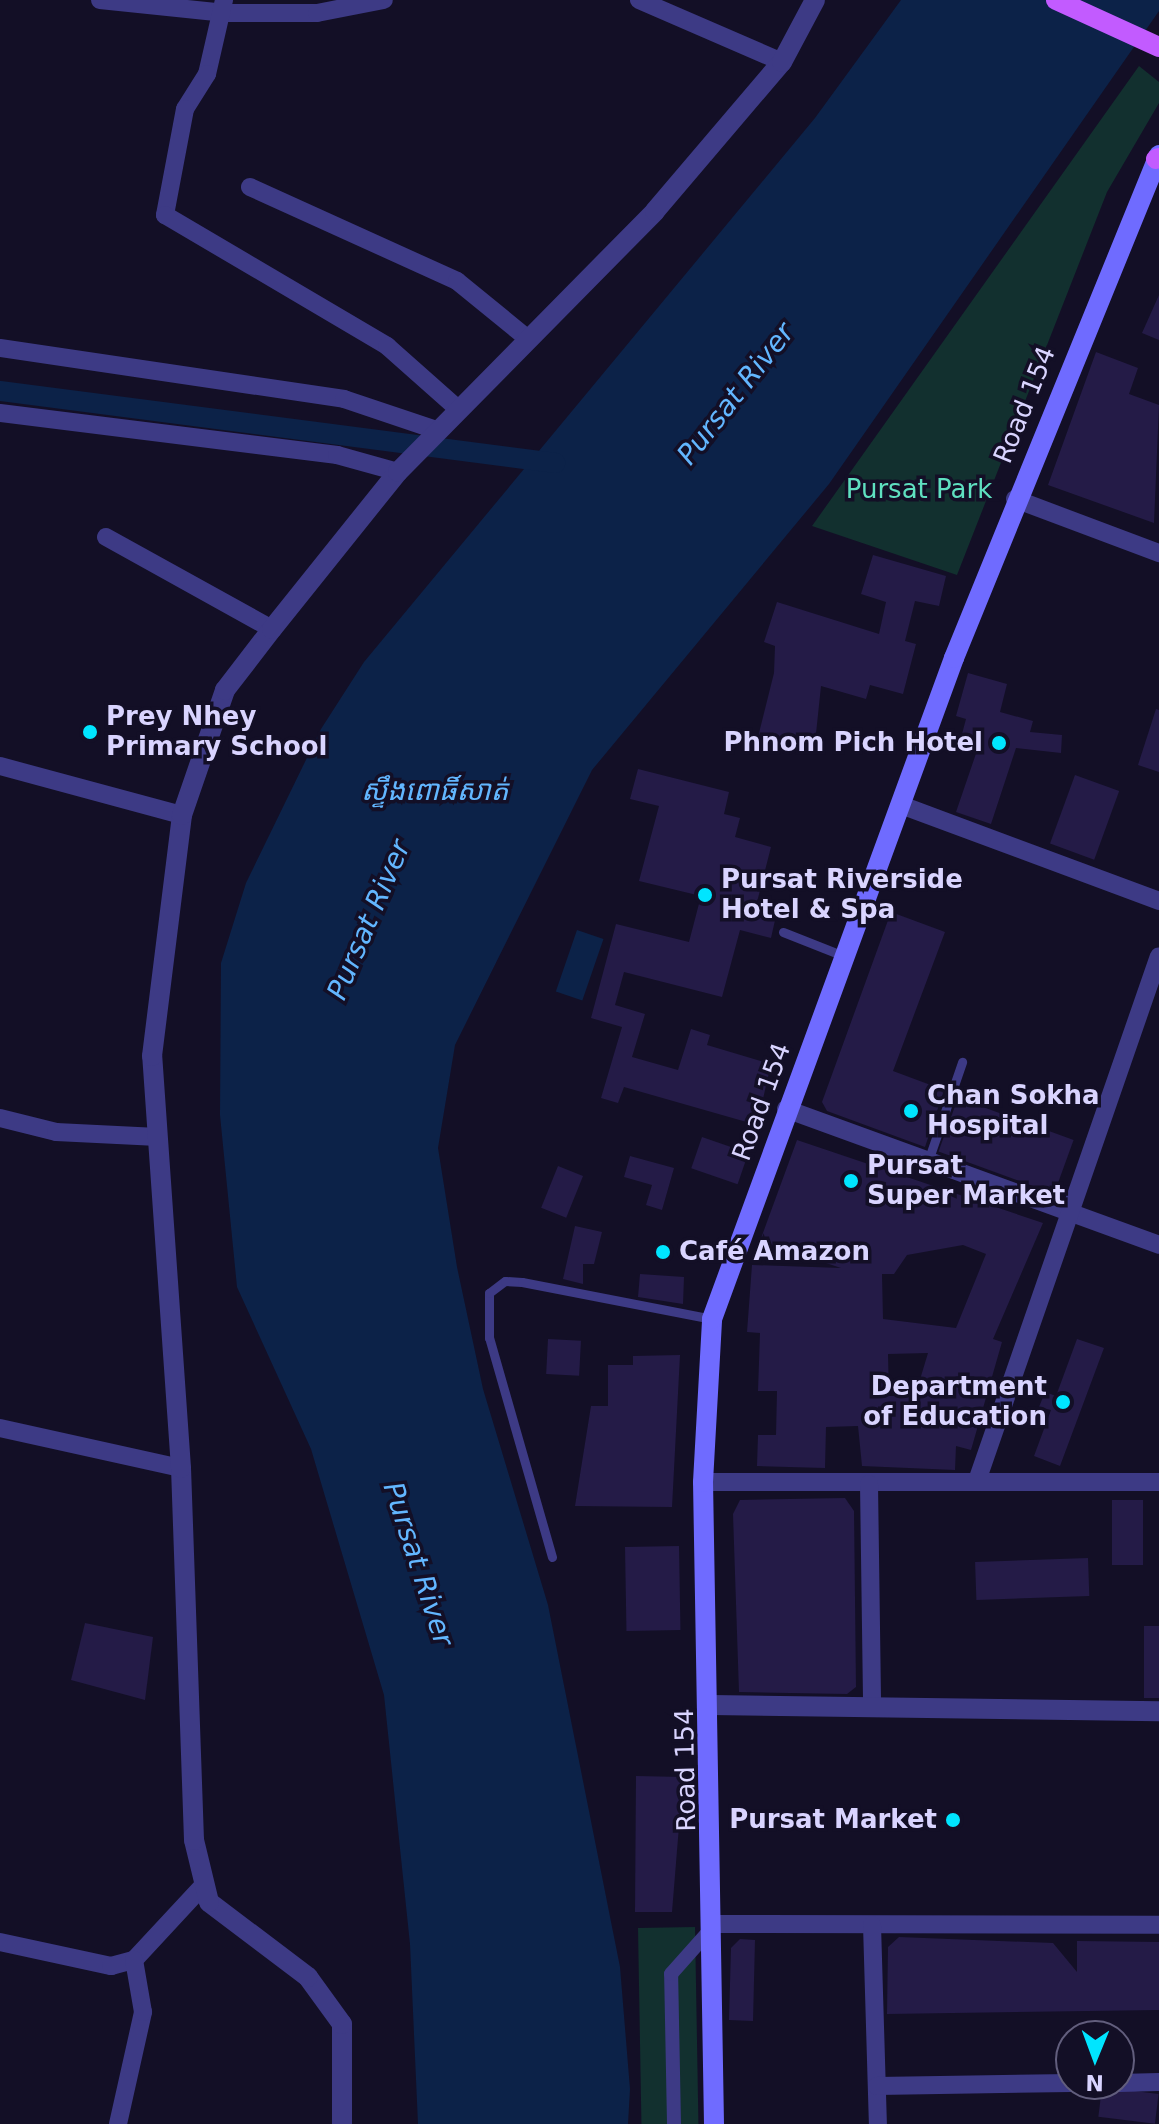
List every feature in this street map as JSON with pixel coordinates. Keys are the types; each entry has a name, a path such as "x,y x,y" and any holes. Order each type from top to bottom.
{"main road":[{"path":"1056,0 1159,47"},
{"name":"Road 154","path":"714,2124 715,1924 703,1482 712,1319 786,1109 1015,499 1158,157"}],"street":[{"path":"100,0 317,13 384,0"},
{"path":"639,0 782,62"},
{"path":"342,2124 342,2024 308,1977 221,1913 201,1888 181,1468 152,1056 182,815 225,690 272,629 405,466 655,211 782,62 815,0"},
{"path":"224,6 207,74 185,109 165,215 376,339 458,409"},
{"path":"250,187 457,281 528,339"},
{"path":"0,348 344,399 435,435"},
{"path":"0,413 405,466"},
{"path":"1015,499 1159,553"},
{"path":"106,537 272,629"},
{"path":"0,766 182,815"},
{"path":"901,805 1159,901"},
{"path":"978,1478 1066,1213 1159,956"},
{"path":"786,1109 1159,1245"},
{"path":"0,1118 56,1132 158,1137"},
{"path":"0,1428 181,1468"},
{"path":"703,1482 869,1484 978,1478 1159,1482"},
{"path":"869,1484 872,1707"},
{"path":"711,1705 1159,1711"},
{"path":"0,1942 111,1966 134,1960 201,1888"},
{"path":"674,2124 671,1974 715,1924 1159,1925"},
{"path":"872,1925 878,2124"},
{"path":"118,2124 143,2012 134,1960"},
{"path":"1135,2083 1159,2082"},
{"path":"877,2086 1055,2083"}],"lane":[{"path":"783,932 844,956"},
{"path":"928,1162 962,1062"},
{"path":"552,1557 489,1338 489,1293 505,1281 522,1282 712,1319"}],"green space":[{"name":"Pursat Park","path":"1139,66 1159,82 1159,103 1107,192 957,575 812,526"},
{"path":"695,1927 698,2124 641,2124 638,1928"}],"water":[{"name":"ស្ទឹងពោធិ៍សាត់","path":"901,0 1159,0 1159,11 829,484 592,770 455,1045 438,1148 457,1267 483,1389 548,1605 620,1967 630,2089 628,2124 418,2124 410,1944 384,1695 311,1449 237,1287 220,1115 221,963 246,883 321,729 364,662 815,118"},
{"path":"577,930 603,939 582,1001 556,991"}],"building":[{"path":"1159,295 1159,340 1142,333"},
{"path":"1096,352 1138,368 1129,394 1159,405 1154,523 1048,485"},
{"path":"873,555 946,576 939,606 915,601 905,641 916,644 903,694 870,685 866,699 821,686 815,743 797,739 794,751 757,741 774,673 775,646 764,642 777,602 879,634 886,602 861,594"},
{"path":"968,673 1007,684 1000,712 1033,721 1030,732 1062,735 1061,753 1016,748 991,824 956,812 981,739 962,734 966,719 956,716"},
{"path":"1156,709 1159,710 1159,772 1138,765"},
{"path":"638,769 729,792 724,814 740,818 735,837 771,847 757,902 778,907 771,938 740,930 722,997 624,972 615,1005 645,1014 632,1057 678,1070 691,1029 710,1035 707,1045 771,1064 757,1125 624,1087 618,1103 601,1098 622,1027 591,1018 616,924 689,942 701,896 639,881 659,806 630,799"},
{"path":"1075,775 1119,791 1094,860 1050,844"},
{"path":"891,912 945,932 893,1071 944,1090 925,1147 827,1111 822,1102"},
{"path":"958,1098 1074,1140 1054,1194 939,1152"},
{"path":"702,1137 748,1153 738,1184 691,1168"},
{"path":"797,1140 1043,1223 993,1339 1002,1342 971,1450 956,1446 955,1470 862,1466 858,1426 826,1427 825,1468 757,1466 758,1435 776,1435 777,1391 758,1391 760,1333 747,1332 752,1265 841,1268 760,1241","holes":["963,1245 986,1254 956,1328 883,1319 882,1274 894,1274 907,1255","928,1353 915,1396 889,1396 888,1354"]},
{"path":"630,1156 674,1168 662,1210 646,1205 652,1185 624,1177"},
{"path":"558,1166 583,1176 566,1218 541,1208"},
{"path":"575,1226 602,1232 594,1264 583,1264 583,1284 563,1279"},
{"path":"640,1274 684,1277 683,1304 638,1297"},
{"path":"548,1339 581,1341 579,1376 546,1374"},
{"name":"Department of Education","path":"1077,1339 1104,1348 1060,1466 1034,1456 1051,1410 1039,1407 1045,1392 1056,1396"},
{"path":"680,1355 672,1507 575,1506 591,1406 608,1406 608,1365 633,1365 633,1356"},
{"path":"845,1498 854,1511 856,1687 847,1694 739,1692 733,1514 740,1500"},
{"path":"1112,1500 1143,1500 1143,1565 1112,1565"},
{"path":"679,1546 680,1630 626,1631 625,1547"},
{"path":"1088,1558 1089,1596 976,1600 975,1562"},
{"path":"85,1623 153,1637 145,1700 71,1680"},
{"path":"1144,1626 1159,1626 1159,1698 1144,1698"},
{"path":"636,1776 683,1777 672,1912 635,1912"},
{"path":"899,1937 1053,1943 1077,1972 1077,1941 1159,1942 1159,2010 887,2014 888,1947"},
{"path":"740,1939 755,1940 753,2021 729,2020 731,1948"},
{"path":"1135,2091 1159,2094 1155,2124 1098,2117 1100,2100 1135,2100"}],"waterway":[{"path":"0,391 555,463"}],"place":[{"name":"Prey Nhey Primary School","path":"90,732"},
{"name":"Phnom Pich Hotel","path":"999,743"},
{"name":"Pursat Riverside Hotel & Spa","path":"705,895"},
{"name":"Chan Sokha Hospital","path":"911,1111"},
{"name":"Pursat Super Market","path":"851,1181"},
{"name":"Café Amazon","path":"663,1252"},
{"name":"Department of Education","path":"1063,1402"},
{"name":"Pursat Market","path":"953,1820"}],"water label":[{"name":"Pursat River","path":"736,394"},
{"name":"Pursat River","path":"369,920"},
{"name":"Pursat River","path":"418,1564"}]}
